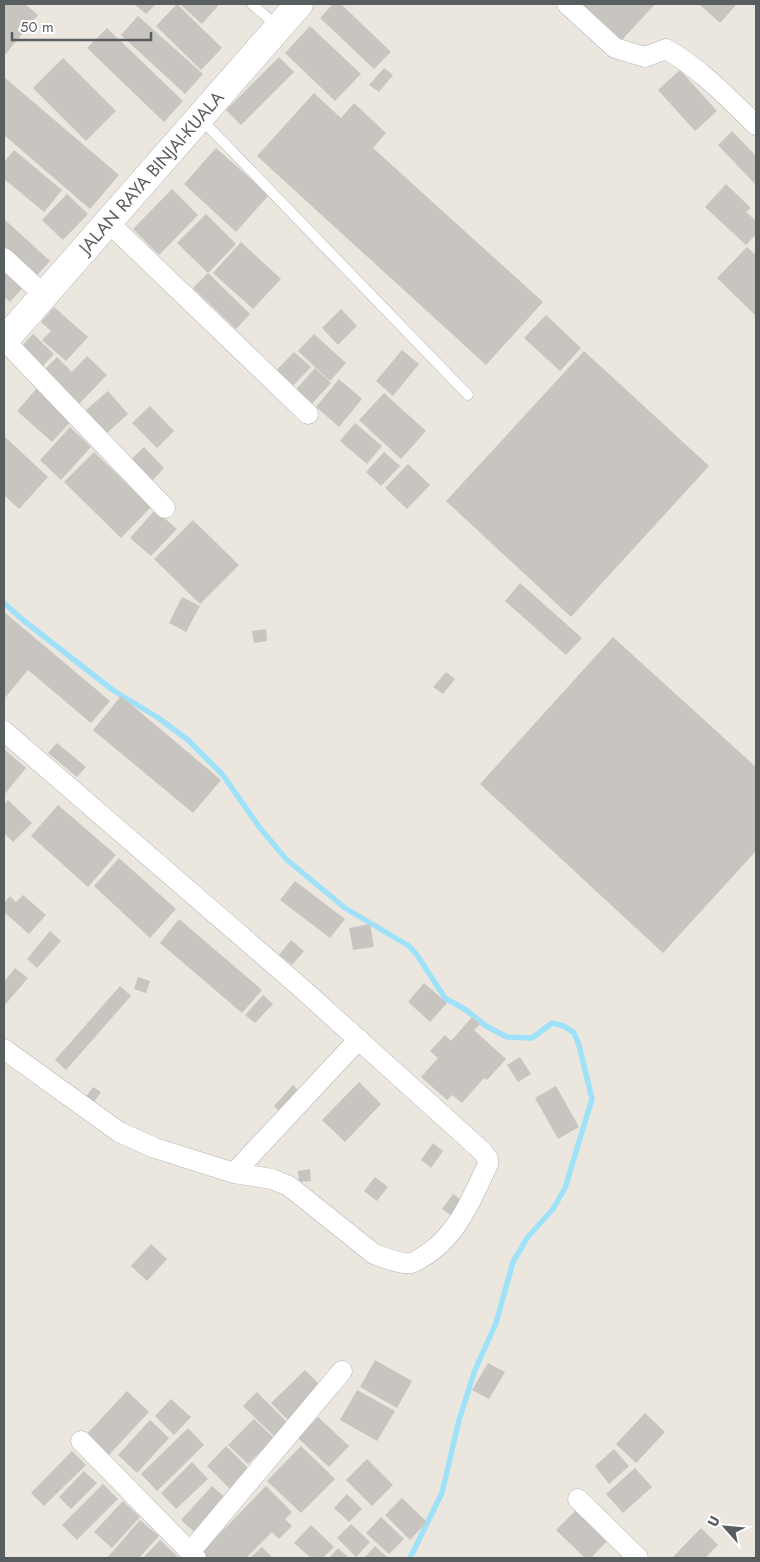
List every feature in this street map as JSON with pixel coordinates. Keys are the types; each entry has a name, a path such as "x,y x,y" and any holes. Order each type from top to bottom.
{"main road":[{"name":"JALAN RAYA BINJAI-KUALA","path":"4,340 299,4"}],"street":[{"path":"567,4 615,48 645,57 666,50 682,58 756,125"},
{"path":"108,222 308,414"},
{"path":"4,258 44,295"},
{"path":"4,340 164,508"},
{"path":"4,731 359,1039 482,1151 488,1160 488,1164 477,1188 452,1232 426,1255 411,1264 390,1260 374,1254 289,1186 272,1179 234,1174 155,1148 118,1132 4,1049"},
{"path":"234,1174 359,1039"},
{"path":"80,1441 193,1555 342,1371"},
{"path":"578,1499 638,1558"}],"lane":[{"path":"252,4 278,27"},
{"path":"200,117 468,394"}],"building":[{"path":"4,4 25,4 38,15 4,56"},
{"path":"134,4 156,4 146,14"},
{"path":"177,4 222,48 201,70 156,26"},
{"path":"182,4 216,4 218,6 202,24"},
{"path":"333,4 341,4 391,52 374,69 320,18"},
{"path":"582,4 655,4 622,40"},
{"path":"699,4 737,4 720,23"},
{"path":"138,16 203,74 185,94 121,35"},
{"path":"310,26 361,74 335,101 285,53"},
{"path":"107,28 183,101 164,122 87,48"},
{"path":"279,57 294,72 241,125 226,110"},
{"path":"63,58 116,111 86,141 33,88"},
{"path":"384,68 393,75 379,92 369,85"},
{"path":"680,70 717,111 695,131 658,90"},
{"path":"4,77 119,175 90,209 4,135"},
{"path":"314,93 341,118 354,103 386,133 373,148 543,302 486,365 257,156"},
{"path":"732,131 756,156 756,185 718,145"},
{"path":"216,148 269,195 236,232 184,184"},
{"path":"14,150 62,190 44,212 4,179 4,162"},
{"path":"726,184 751,208 746,212 756,221 756,234 746,245 705,207"},
{"path":"172,189 198,215 159,255 133,229"},
{"path":"67,194 88,214 63,240 42,220"},
{"path":"206,214 236,244 208,273 177,243"},
{"path":"4,219 50,261 34,279 4,252"},
{"path":"241,242 281,279 253,309 213,273"},
{"path":"747,247 756,255 756,316 717,278"},
{"path":"4,262 27,283 10,302 4,297"},
{"path":"208,273 250,314 236,329 193,288"},
{"path":"54,307 88,337 66,361 42,340 51,331 41,322"},
{"path":"341,309 357,326 338,345 322,328"},
{"path":"546,315 581,348 560,371 524,338"},
{"path":"33,334 54,354 41,368 20,348"},
{"path":"314,334 346,363 330,381 298,351"},
{"path":"402,350 419,364 393,396 376,381"},
{"path":"584,351 709,466 571,617 446,501"},
{"path":"294,352 311,367 288,391 272,375"},
{"path":"87,356 107,375 79,404 44,370 57,357 72,372"},
{"path":"315,368 331,383 308,408 292,394"},
{"path":"339,379 362,399 339,427 316,407"},
{"path":"38,387 74,418 52,442 17,411"},
{"path":"108,391 128,414 107,433 86,410"},
{"path":"384,393 426,431 401,459 359,420"},
{"path":"150,406 174,431 157,448 132,423"},
{"path":"355,423 382,446 367,464 340,441"},
{"path":"70,427 91,447 61,480 40,460"},
{"path":"4,436 48,477 19,509 4,495"},
{"path":"144,447 164,468 150,483 129,461"},
{"path":"94,452 151,507 121,538 64,482"},
{"path":"384,452 400,466 381,486 366,472"},
{"path":"408,464 430,485 407,509 385,488"},
{"path":"155,510 177,529 151,556 130,538"},
{"path":"193,520 239,565 200,604 154,559"},
{"path":"520,583 582,638 566,655 505,601"},
{"path":"182,597 200,606 186,632 169,623"},
{"path":"4,612 110,701 91,723 28,670 4,699"},
{"path":"266,629 267,641 254,643 252,631"},
{"path":"613,637 756,767 756,851 663,953 480,784"},
{"path":"446,672 455,679 443,694 433,687"},
{"path":"121,696 221,780 193,813 93,730"},
{"path":"57,743 86,767 77,777 48,753"},
{"path":"4,749 26,768 4,795"},
{"path":"8,800 32,823 13,842 4,833 4,805"},
{"path":"58,805 116,855 88,887 31,836"},
{"path":"119,858 176,909 150,938 94,886"},
{"path":"295,881 345,919 330,938 280,900"},
{"path":"23,895 46,915 29,934 4,912 4,903 10,896 16,902"},
{"path":"179,919 262,990 242,1013 160,943"},
{"path":"370,924 374,947 353,950 349,928"},
{"path":"50,931 61,941 37,968 27,959"},
{"path":"291,940 304,951 292,965 279,955"},
{"path":"15,968 28,978 4,1006 4,982"},
{"path":"138,977 150,981 146,993 134,989"},
{"path":"424,983 447,1003 430,1022 408,1002"},
{"path":"120,986 131,996 66,1070 55,1060"},
{"path":"263,995 273,1004 255,1023 245,1015"},
{"path":"472,1017 480,1024 474,1030 506,1059 487,1080 484,1078 462,1103 452,1095 447,1100 421,1077 438,1058 430,1051 445,1035 451,1041"},
{"path":"520,1057 531,1074 518,1082 507,1065"},
{"path":"359,1082 381,1104 345,1142 322,1120"},
{"path":"293,1085 302,1095 283,1115 274,1106"},
{"path":"556,1086 579,1127 558,1139 535,1098"},
{"path":"93,1087 101,1092 94,1102 86,1097"},
{"path":"433,1143 443,1151 431,1168 421,1160"},
{"path":"310,1169 311,1181 299,1182 298,1171"},
{"path":"375,1177 388,1187 377,1201 364,1191"},
{"path":"453,1194 464,1202 453,1217 442,1209"},
{"path":"151,1244 167,1259 147,1281 131,1266"},
{"path":"375,1360 412,1381 397,1408 360,1387"},
{"path":"488,1363 505,1372 489,1399 472,1390"},
{"path":"305,1370 325,1390 291,1423 271,1403"},
{"path":"357,1390 395,1411 377,1441 340,1420"},
{"path":"127,1391 149,1412 108,1456 86,1435"},
{"path":"257,1392 289,1424 275,1437 243,1406"},
{"path":"171,1399 191,1417 174,1435 155,1416"},
{"path":"645,1413 665,1432 636,1463 616,1444"},
{"path":"318,1417 349,1446 329,1467 298,1438"},
{"path":"254,1419 274,1438 248,1464 228,1445"},
{"path":"150,1420 169,1438 137,1473 118,1455"},
{"path":"188,1428 204,1445 157,1491 141,1474"},
{"path":"226,1446 250,1470 231,1490 207,1466"},
{"path":"301,1446 335,1479 301,1513 267,1481"},
{"path":"614,1449 629,1466 609,1484 595,1466"},
{"path":"72,1451 86,1465 44,1506 31,1493"},
{"path":"367,1459 393,1485 372,1506 346,1480"},
{"path":"192,1462 208,1479 176,1509 161,1493"},
{"path":"635,1468 652,1487 623,1513 606,1494"},
{"path":"84,1471 97,1483 71,1509 59,1497"},
{"path":"103,1484 118,1499 77,1540 62,1525"},
{"path":"212,1486 230,1502 199,1536 181,1520"},
{"path":"266,1486 292,1512 285,1519 292,1526 279,1539 272,1532 246,1558 202,1558 199,1555"},
{"path":"347,1494 362,1509 349,1522 334,1508"},
{"path":"402,1498 427,1522 410,1540 385,1515"},
{"path":"123,1501 140,1517 112,1548 94,1532"},
{"path":"576,1510 607,1541 591,1558 585,1558 556,1530"},
{"path":"381,1517 404,1539 389,1554 366,1533"},
{"path":"140,1520 159,1536 139,1558 107,1558"},
{"path":"351,1524 370,1542 356,1557 337,1538"},
{"path":"311,1525 334,1547 323,1558 311,1558 294,1543"},
{"path":"701,1528 718,1545 705,1558 672,1558"},
{"path":"160,1540 178,1557 143,1558"},
{"path":"375,1546 388,1558 364,1558"},
{"path":"262,1547 273,1558 250,1558"},
{"path":"338,1548 349,1558 329,1558"}],"waterway":[{"path":"4,603 114,691 157,717 188,740 222,774 260,828 286,859 345,908 409,946 445,998 466,1010 486,1026 507,1037 532,1038 552,1023 564,1026 574,1033 579,1045 592,1099 565,1188 553,1209 527,1238 513,1262 496,1323 475,1370 459,1420 442,1493 410,1558"}]}
